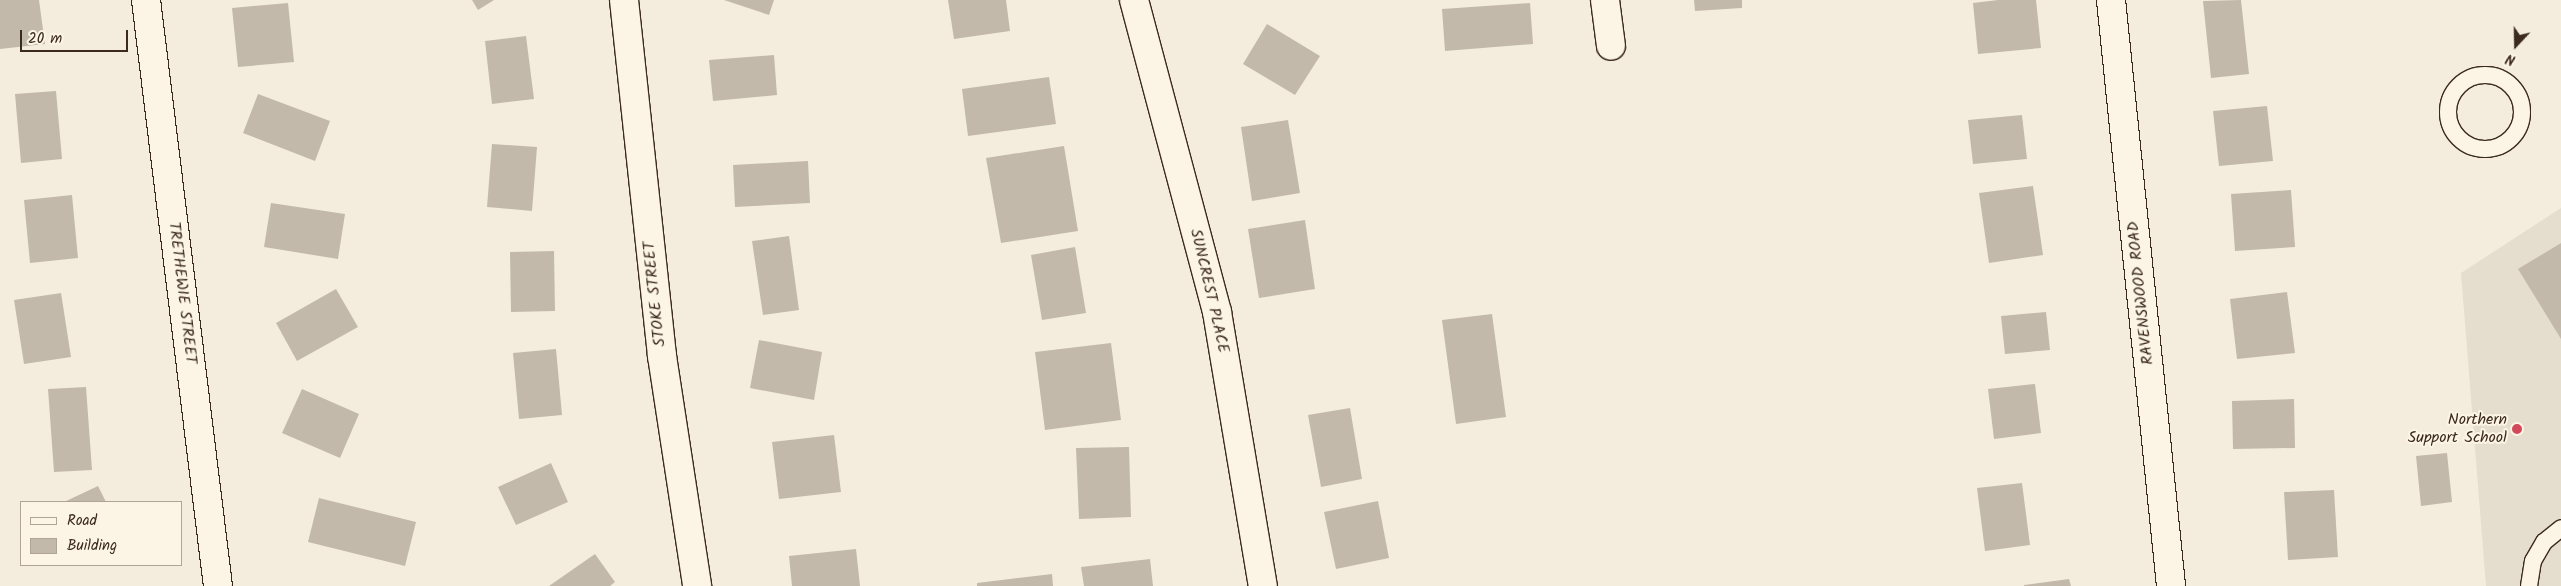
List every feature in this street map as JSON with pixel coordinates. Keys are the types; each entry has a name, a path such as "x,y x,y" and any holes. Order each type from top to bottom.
{"street":[{"name":"TRETHEWIE STREET","path":"146,0 218,586"},
{"name":"STOKE STREET","path":"624,0 662,356 697,586"},
{"name":"SUNCREST PLACE","path":"1134,0 1216,312 1263,586"},
{"path":"1605,0 1611,46"},
{"name":"RAVENSWOOD ROAD","path":"2112,0 2171,586"}],"lane":[{"path":"2474,76 2499,78 2509,84 2521,105 2518,128 2502,145 2478,148 2467,144 2457,136 2448,114 2455,91 2474,76"},
{"path":"2530,586 2533,561 2544,542 2561,528"}],"shaded area":[{"name":"Northern Support School","path":"2561,208 2561,586 2486,586 2461,273"}],"building":[{"path":"0,0 39,0 45,44 0,49"},
{"path":"472,0 494,0 478,10"},
{"path":"724,0 774,0 769,15"},
{"path":"948,0 1006,0 1010,31 954,39"},
{"path":"1694,0 1742,0 1742,8 1695,11"},
{"path":"1998,0 2036,0 2041,48 1978,54 1973,3"},
{"path":"2241,0 2249,74 2211,78 2203,1"},
{"path":"288,3 294,62 238,67 232,8"},
{"path":"1530,3 1533,44 1445,51 1442,9"},
{"path":"1267,24 1320,56 1295,95 1243,64"},
{"path":"526,36 534,99 492,104 485,41"},
{"path":"774,55 777,95 713,101 709,60"},
{"path":"1049,77 1056,124 968,136 962,89"},
{"path":"56,91 62,159 21,163 15,94"},
{"path":"258,94 330,121 315,161 243,133"},
{"path":"2267,106 2273,161 2219,166 2213,111"},
{"path":"2022,115 2027,159 1973,164 1968,120"},
{"path":"1288,120 1300,193 1252,201 1241,127"},
{"path":"492,144 537,147 532,211 487,207"},
{"path":"1064,146 1078,231 1001,243 986,158"},
{"path":"808,161 810,203 735,207 733,165"},
{"path":"2033,186 2043,255 1989,263 1979,193"},
{"path":"2291,190 2295,247 2235,251 2231,194"},
{"path":"72,195 78,258 30,263 24,200"},
{"path":"271,203 345,214 338,259 264,247"},
{"path":"1305,220 1315,289 1259,298 1248,229"},
{"path":"789,236 799,310 763,315 752,241"},
{"path":"2561,243 2561,339 2518,269"},
{"path":"1075,247 1086,313 1042,320 1031,255"},
{"path":"554,251 555,311 511,312 510,252"},
{"path":"336,289 358,327 297,361 276,323"},
{"path":"2287,292 2295,353 2237,359 2230,299"},
{"path":"61,293 71,357 24,364 14,300"},
{"path":"2046,312 2050,350 2005,354 2001,316"},
{"path":"1492,314 1506,417 1456,424 1442,320"},
{"path":"759,340 822,352 814,400 750,388"},
{"path":"1111,343 1121,420 1045,430 1035,352"},
{"path":"556,349 562,415 519,419 513,353"},
{"path":"2035,384 2041,433 1994,439 1988,389"},
{"path":"86,387 92,470 54,472 48,389"},
{"path":"302,389 359,414 340,458 282,433"},
{"path":"2294,399 2295,448 2233,449 2232,401"},
{"path":"1350,408 1362,479 1321,487 1308,415"},
{"path":"834,435 841,492 779,499 772,442"},
{"path":"1129,447 1131,517 1079,519 1076,448"},
{"path":"2447,453 2452,502 2421,506 2416,456"},
{"path":"551,463 568,502 516,525 498,487"},
{"path":"2022,483 2030,545 1985,551 1977,488"},
{"path":"98,486 106,501 66,501"},
{"path":"2334,490 2338,557 2288,560 2284,492"},
{"path":"319,498 416,522 405,566 308,542"},
{"path":"1378,501 1389,558 1336,569 1324,512"},
{"path":"856,549 860,586 792,586 789,556"},
{"path":"595,554 615,582 610,586 549,586"},
{"path":"1150,559 1153,586 1084,586 1081,567"},
{"path":"1052,574 1053,586 977,586 977,583"},
{"path":"2069,579 2071,586 2024,586 2024,585"}],"place":[{"name":"Northern Support School","path":"2517,429"}]}
